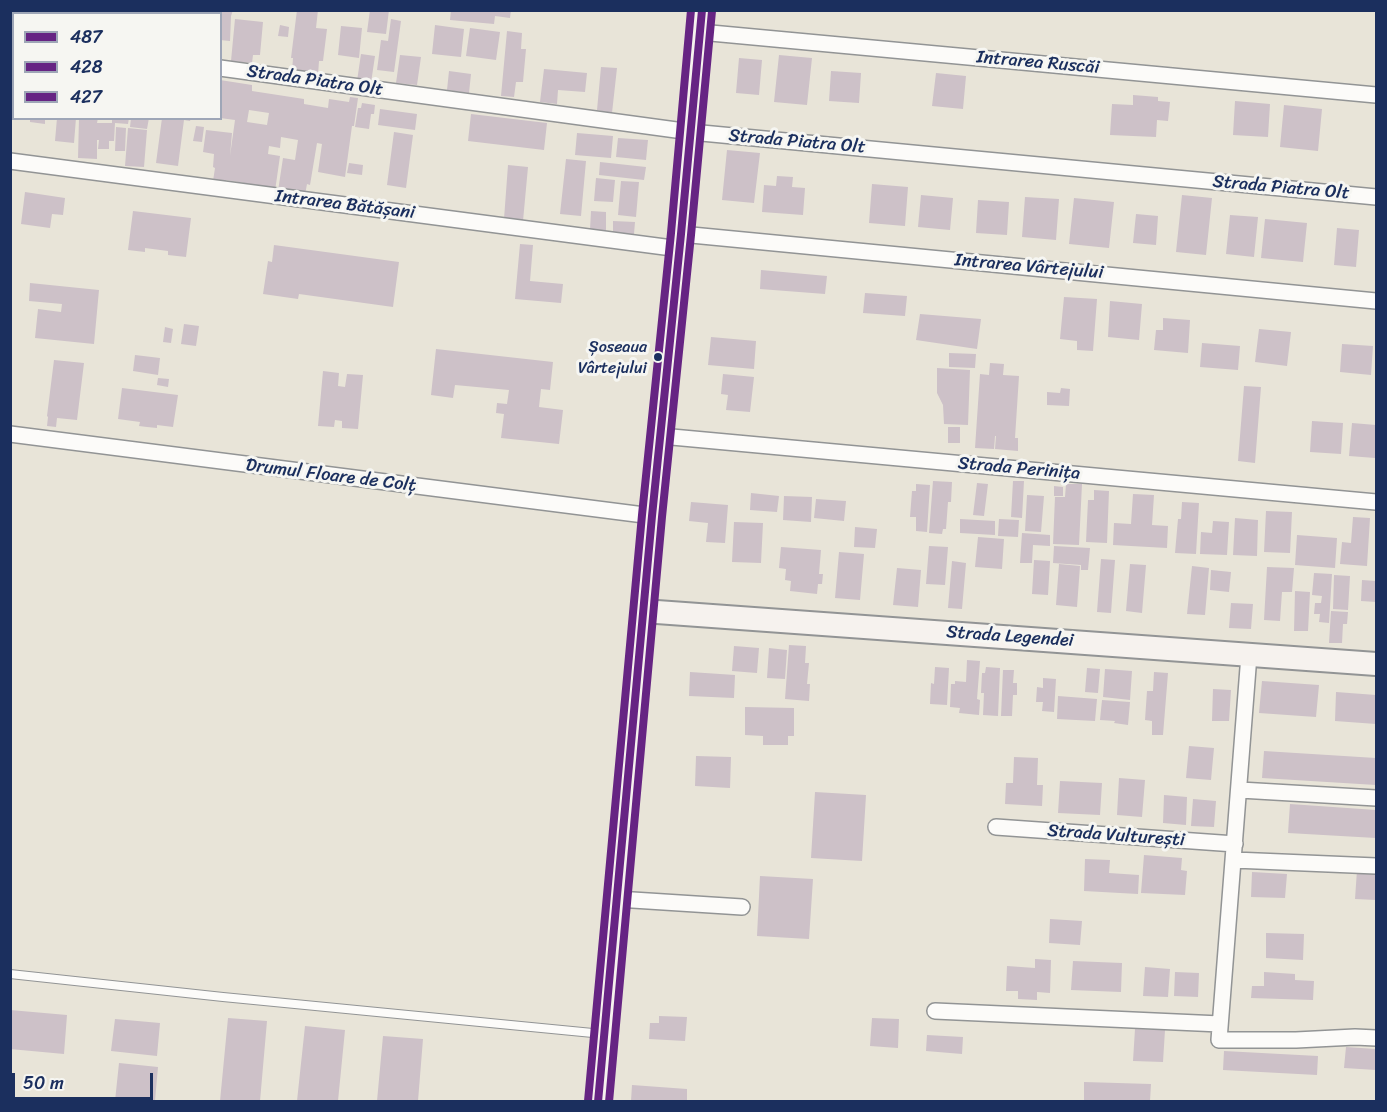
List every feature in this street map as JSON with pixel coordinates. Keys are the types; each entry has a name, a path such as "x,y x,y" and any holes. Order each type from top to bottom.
{"main road":[{"path":"598,1101 701,21"},
{"name":"Strada Legendei","path":"643,611 1377,664"}],"street":[{"name":"Intrarea Ruscăi","path":"701,21 1377,94"},
{"name":"Strada Piatra Olt","path":"222,68 691,132 1377,197"},
{"name":"Intrarea Bătășani","path":"10,161 681,242"},
{"name":"Intrarea Vârtejului","path":"681,242 1377,301"},
{"name":"Drumul Floare de Colț","path":"10,434 652,516"},
{"name":"Strada Perinița","path":"661,436 1377,502"},
{"path":"1220,1032 1249,655"},
{"path":"1240,790 1377,798"},
{"name":"Strada Vulturești","path":"996,827 1235,844"},
{"path":"1234,860 1377,866"},
{"path":"616,899 742,907"},
{"path":"935,1011 1220,1032 1296,1040 1377,1038"}],"lane":[{"path":"10,974 604,1034"}],"building":[{"path":"11,10 37,10 37,12 12,12 12,16 10,16"},
{"path":"155,10 174,10 174,12 154,12"},
{"path":"179,10 233,10 230,41 222,40 222,12 178,12"},
{"path":"297,10 318,10 316,28 327,29 323,61 319,61 318,75 292,72 293,58 291,58"},
{"path":"370,10 389,10 386,34 367,32"},
{"path":"451,10 511,10 510,18 495,16 494,24 450,20"},
{"path":"235,19 263,22 260,55 253,55 252,63 231,61"},
{"path":"391,19 401,21 394,72 377,70 381,40 388,41"},
{"path":"280,25 289,27 288,37 278,36"},
{"path":"435,25 464,29 461,57 432,54"},
{"path":"341,26 362,28 359,58 338,55"},
{"path":"470,28 500,32 496,60 466,56"},
{"path":"507,31 522,33 521,49 526,49 523,82 516,82 514,97 501,96"},
{"path":"361,54 375,56 371,83 357,81"},
{"path":"400,55 421,57 417,85 396,83"},
{"path":"779,55 812,58 807,105 774,102"},
{"path":"739,58 762,60 759,95 736,93"},
{"path":"10,61 12,61 12,116 10,116"},
{"path":"601,67 617,68 612,113 597,110"},
{"path":"544,69 587,73 585,92 558,90 557,104 540,102"},
{"path":"449,71 471,74 469,93 447,90"},
{"path":"831,71 861,73 859,103 829,101"},
{"path":"936,73 966,76 963,109 932,106"},
{"path":"222,80 252,85 252,91 304,99 304,104 328,108 329,99 349,102 350,97 358,98 345,177 318,172 322,144 317,143 310,185 307,184 305,195 278,191 283,158 295,160 298,140 281,137 280,148 269,146 268,154 280,156 275,191 262,189 263,186 226,180 225,183 213,181 214,154 203,152 206,130 232,133 230,156 235,120 222,118","holes":["249,110 269,113 267,125 247,122"]},
{"path":"1133,95 1158,97 1158,101 1170,102 1168,121 1157,120 1156,137 1110,135 1112,104 1133,105"},
{"path":"1235,101 1270,104 1268,137 1233,135"},
{"path":"362,103 375,105 369,129 355,127 358,108 361,108"},
{"path":"1284,105 1322,109 1318,151 1280,147"},
{"path":"380,109 417,114 415,130 378,125"},
{"path":"471,114 547,123 544,150 468,141"},
{"path":"30,120 45,120 45,124 30,122"},
{"path":"57,120 76,120 74,143 55,141"},
{"path":"79,120 112,123 112,120 129,120 128,124 115,123 114,141 109,141 109,149 98,149 99,140 97,140 97,159 78,158"},
{"path":"131,120 149,120 147,129 130,127"},
{"path":"162,120 184,120 178,166 156,163"},
{"path":"196,126 204,127 202,142 193,141"},
{"path":"116,127 126,128 125,151 115,151"},
{"path":"128,128 147,130 144,167 125,166"},
{"path":"394,132 413,135 406,188 387,185"},
{"path":"577,133 613,136 611,158 575,155"},
{"path":"618,138 648,140 646,160 616,157"},
{"path":"727,150 760,153 754,203 722,200"},
{"path":"566,159 586,161 581,216 560,214"},
{"path":"600,162 646,167 644,180 599,175"},
{"path":"349,163 363,165 362,175 347,173"},
{"path":"508,165 528,167 523,221 504,219"},
{"path":"777,176 793,177 792,187 805,188 803,215 762,212 764,185 776,186"},
{"path":"596,178 615,180 613,202 594,201"},
{"path":"621,181 639,182 636,217 618,215"},
{"path":"872,184 908,187 905,226 869,223"},
{"path":"25,192 65,198 63,215 52,214 50,228 21,224"},
{"path":"921,195 953,198 950,230 918,227"},
{"path":"1182,195 1212,198 1206,255 1176,252"},
{"path":"1025,197 1059,199 1056,240 1022,237"},
{"path":"1074,198 1114,202 1109,248 1069,244"},
{"path":"978,200 1009,202 1007,235 976,233"},
{"path":"133,211 191,218 186,257 168,255 168,251 145,248 145,252 128,250"},
{"path":"591,211 606,212 606,231 590,230"},
{"path":"1136,214 1158,216 1156,245 1133,243"},
{"path":"1230,215 1258,217 1254,257 1226,254"},
{"path":"1265,219 1307,223 1303,262 1261,258"},
{"path":"613,221 635,222 634,234 613,233"},
{"path":"1337,228 1359,230 1356,267 1334,265"},
{"path":"520,244 533,245 530,281 563,284 561,303 515,299"},
{"path":"274,245 399,262 393,307 299,294 298,299 263,294 268,261 272,262"},
{"path":"761,270 827,276 825,294 760,289"},
{"path":"30,283 99,290 94,344 35,338 38,309 61,312 62,304 29,301"},
{"path":"865,293 907,296 905,316 863,313"},
{"path":"1064,297 1097,299 1093,351 1077,350 1077,341 1060,339"},
{"path":"1110,301 1142,304 1139,340 1108,337"},
{"path":"920,314 981,319 977,349 916,340"},
{"path":"1163,318 1190,320 1188,353 1154,350 1156,330 1163,330"},
{"path":"184,324 199,326 196,346 181,344"},
{"path":"165,327 173,329 171,343 163,342"},
{"path":"1259,329 1291,332 1287,366 1255,362"},
{"path":"711,337 756,341 754,369 708,365"},
{"path":"1202,343 1240,346 1238,370 1200,367"},
{"path":"1342,344 1373,346 1371,375 1340,372"},
{"path":"436,349 553,362 550,390 541,389 539,407 563,410 559,444 501,438 504,414 496,413 497,403 507,404 509,390 455,385 453,398 431,395"},
{"path":"949,353 976,354 975,368 949,367"},
{"path":"135,355 160,358 158,375 133,371"},
{"path":"54,360 84,363 77,420 57,418 56,427 47,426"},
{"path":"990,363 1004,364 1003,375 1019,376 1015,438 1018,438 1018,451 995,449 996,436 994,449 975,448 980,374 989,375"},
{"path":"937,368 970,370 968,425 944,424 943,405 937,393"},
{"path":"323,371 339,373 338,386 345,387 347,374 363,375 358,429 342,428 342,421 335,420 334,427 318,426"},
{"path":"723,374 754,377 750,412 726,410 728,395 721,394"},
{"path":"158,378 169,379 168,387 157,385"},
{"path":"1244,386 1261,387 1255,463 1238,461"},
{"path":"122,388 178,395 173,427 139,426 140,422 118,419"},
{"path":"1061,388 1070,389 1069,406 1047,405 1047,392 1060,393"},
{"path":"1312,421 1343,423 1341,454 1310,452"},
{"path":"1352,423 1376,425 1375,458 1349,456"},
{"path":"948,427 960,427 960,443 948,443"},
{"path":"933,481 952,482 946,529 943,529 942,534 929,533"},
{"path":"1013,481 1024,481 1022,518 1011,517"},
{"path":"977,483 988,484 984,516 973,515"},
{"path":"916,484 930,485 927,532 916,531 916,517 910,517 912,491 916,491"},
{"path":"1066,484 1082,484 1079,545 1053,544 1055,497 1065,497"},
{"path":"1054,486 1063,487 1063,496 1054,496"},
{"path":"1094,490 1109,491 1107,543 1086,542 1088,500 1094,500"},
{"path":"751,493 779,496 777,512 750,510"},
{"path":"1133,494 1154,495 1152,525 1168,526 1167,548 1113,545 1114,523 1131,524"},
{"path":"1027,495 1044,496 1041,532 1025,531"},
{"path":"784,496 812,497 811,522 783,520"},
{"path":"816,499 846,501 844,521 814,518"},
{"path":"691,502 728,505 725,543 706,542 708,523 689,521"},
{"path":"1182,502 1199,503 1196,554 1175,553"},
{"path":"1266,511 1292,512 1290,553 1264,552"},
{"path":"1353,517 1370,518 1367,566 1340,564 1342,542 1351,543"},
{"path":"1235,518 1258,520 1257,556 1233,555"},
{"path":"960,519 995,521 995,535 960,533"},
{"path":"999,519 1019,520 1018,537 998,536"},
{"path":"1213,521 1229,522 1227,555 1200,554 1201,532 1212,533"},
{"path":"734,522 763,523 761,563 732,562"},
{"path":"855,527 877,529 875,548 854,547"},
{"path":"1022,533 1050,535 1050,546 1033,545 1032,563 1020,563"},
{"path":"1297,535 1337,538 1335,568 1295,565"},
{"path":"978,537 1004,539 1002,569 975,567"},
{"path":"929,546 948,547 945,585 926,584"},
{"path":"1054,546 1090,548 1088,570 1081,570 1081,565 1053,563"},
{"path":"781,547 821,550 819,574 823,574 822,584 818,584 817,594 790,591 791,581 785,580 786,569 779,568"},
{"path":"839,552 864,554 860,600 835,598"},
{"path":"1101,559 1115,560 1111,613 1097,612"},
{"path":"1034,560 1050,561 1048,595 1032,594"},
{"path":"952,561 966,563 962,609 948,608"},
{"path":"1059,564 1080,566 1077,607 1056,605"},
{"path":"1130,564 1146,565 1142,613 1126,611"},
{"path":"1192,566 1209,568 1205,615 1187,614"},
{"path":"1267,567 1294,568 1292,592 1282,592 1280,621 1264,620"},
{"path":"897,568 921,570 918,607 893,605"},
{"path":"1211,570 1231,572 1229,592 1210,590"},
{"path":"1314,573 1332,574 1329,623 1319,622 1320,614 1314,614 1315,603 1321,603 1322,596 1312,595"},
{"path":"1334,575 1350,576 1348,610 1333,609"},
{"path":"1362,580 1376,581 1376,602 1361,601"},
{"path":"1295,591 1310,592 1308,631 1294,631"},
{"path":"1231,603 1253,604 1251,629 1229,628"},
{"path":"1331,611 1348,612 1347,624 1343,624 1342,643 1329,643"},
{"path":"789,645 806,646 805,663 809,663 807,684 810,684 809,701 785,699"},
{"path":"734,646 759,648 757,673 732,671"},
{"path":"769,648 787,650 785,679 767,678"},
{"path":"967,660 980,661 977,699 980,700 979,715 959,713 960,708 950,707 951,684 955,684 955,681 966,682"},
{"path":"935,667 949,668 947,705 930,704 931,683 934,684"},
{"path":"986,667 1000,668 998,716 983,715 982,673 985,673"},
{"path":"1087,668 1100,669 1098,693 1085,692"},
{"path":"1105,669 1132,671 1130,700 1103,697"},
{"path":"1003,670 1014,670 1013,683 1017,683 1017,695 1013,695 1012,716 1001,716"},
{"path":"690,672 735,675 734,698 689,696"},
{"path":"1154,672 1168,673 1163,735 1152,735 1152,721 1145,720 1147,691 1153,691"},
{"path":"1043,678 1056,679 1054,712 1042,711 1043,702 1036,702 1037,687 1043,688"},
{"path":"1262,681 1319,685 1316,717 1259,713"},
{"path":"1213,689 1231,690 1229,721 1212,721"},
{"path":"1336,692 1376,695 1376,724 1335,721"},
{"path":"1058,696 1097,699 1095,721 1057,719"},
{"path":"1102,700 1130,702 1128,725 1100,720"},
{"path":"745,707 794,708 794,736 788,736 788,745 763,745 763,736 745,735"},
{"path":"1189,746 1214,748 1211,780 1186,778"},
{"path":"1264,751 1376,758 1376,785 1262,778"},
{"path":"696,756 731,757 730,788 695,786"},
{"path":"1014,757 1038,758 1037,785 1043,785 1042,806 1005,804 1006,783 1013,783"},
{"path":"1119,778 1145,780 1142,817 1117,815"},
{"path":"1060,781 1102,783 1100,815 1058,813"},
{"path":"815,792 866,795 862,861 811,858"},
{"path":"1164,795 1187,797 1186,825 1163,823"},
{"path":"1193,799 1216,801 1214,827 1191,826"},
{"path":"1290,804 1376,810 1376,838 1288,833"},
{"path":"1144,855 1182,858 1181,870 1187,871 1185,895 1141,893"},
{"path":"1085,859 1110,860 1109,873 1139,875 1138,894 1084,891"},
{"path":"1357,870 1376,871 1376,900 1355,899"},
{"path":"1252,872 1287,874 1285,898 1251,897"},
{"path":"760,876 813,879 809,939 757,936"},
{"path":"1050,919 1082,921 1080,945 1049,943"},
{"path":"1266,933 1304,934 1303,960 1266,958"},
{"path":"1035,959 1051,960 1050,993 1037,992 1037,1000 1018,999 1018,991 1006,991 1007,966 1035,968"},
{"path":"1073,961 1122,963 1121,992 1071,990"},
{"path":"1145,967 1170,969 1168,997 1143,996"},
{"path":"1175,972 1199,973 1198,997 1174,996"},
{"path":"1264,972 1295,974 1295,980 1314,981 1313,1000 1251,998 1252,986 1264,986"},
{"path":"10,1010 67,1015 64,1054 10,1049"},
{"path":"659,1016 687,1017 685,1041 649,1039 650,1023 659,1023"},
{"path":"228,1018 267,1021 260,1101 220,1101"},
{"path":"872,1018 899,1019 898,1048 870,1046"},
{"path":"115,1019 160,1023 157,1056 111,1051"},
{"path":"305,1026 345,1030 338,1101 297,1101"},
{"path":"1135,1029 1165,1030 1163,1062 1133,1061"},
{"path":"927,1035 963,1037 962,1054 926,1051"},
{"path":"383,1036 423,1039 418,1101 377,1101"},
{"path":"1346,1047 1376,1049 1376,1070 1344,1068"},
{"path":"1224,1051 1318,1056 1317,1075 1223,1070"},
{"path":"119,1063 158,1067 155,1101 115,1101"},
{"path":"1084,1082 1151,1084 1150,1101 1084,1101"},
{"path":"632,1085 687,1089 687,1101 631,1101"}],"transit line":[{"name":"427","path":"588,1101 691,10"},
{"name":"487","path":"598,1102 652,516 702,10"},
{"name":"428","path":"609,1102 662,517 712,11"}],"place":[{"name":"Șoseaua Vârtejului","path":"658,357"}]}
